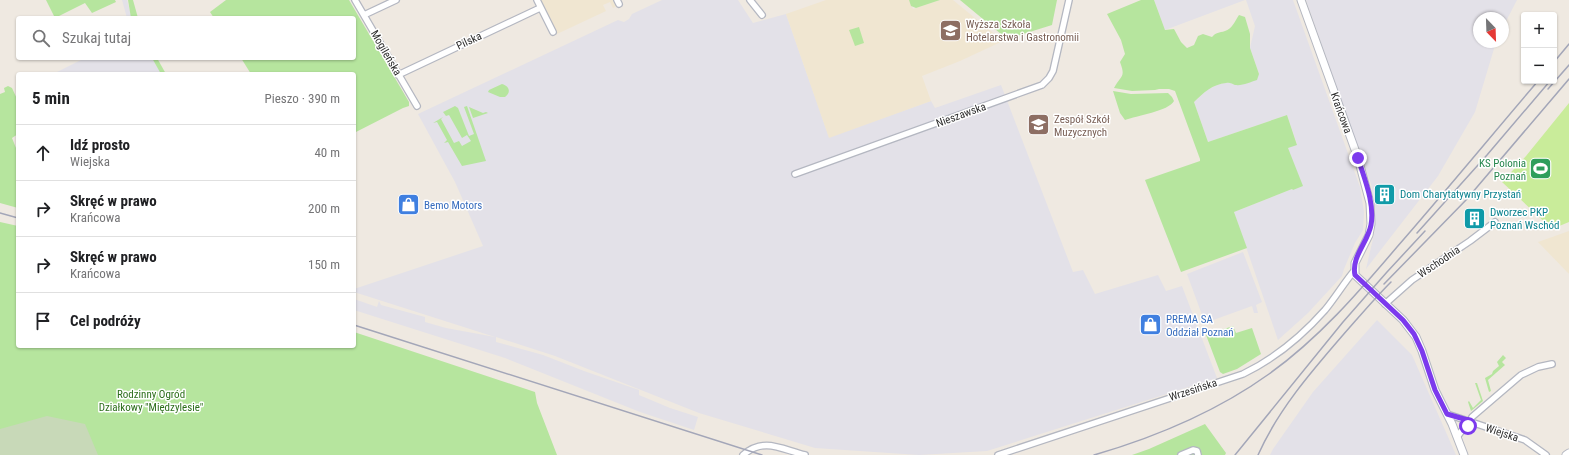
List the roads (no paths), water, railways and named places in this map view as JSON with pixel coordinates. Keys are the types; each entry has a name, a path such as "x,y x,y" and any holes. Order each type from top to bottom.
{"street":[{"name":"Mogileńska","path":"355,0 417,106"},
{"path":"364,15 396,0"},
{"path":"537,0 553,32"},
{"path":"750,0 762,15"},
{"name":"Nieszawska","path":"795,174 1042,85 1049,78 1053,70 1069,0"},
{"name":"Krańcowa","path":"1301,0 1358,158 1370,203 1371,224 1369,235 1356,260 1354,271"},
{"name":"Pilska","path":"398,75 540,8"},
{"name":"Wschodnia","path":"1385,304 1412,280 1470,241 1495,222"},
{"path":"1354,271 1357,278 1408,326 1418,342 1432,384 1457,436 1464,455"},
{"name":"Wrzesińska","path":"998,455 1243,374 1255,368 1300,335 1326,309 1354,271"},
{"path":"1457,436 1472,418 1521,375 1538,367 1552,364"},
{"name":"Wiejska","path":"1447,414 1469,423 1525,440 1546,455"},
{"path":"743,455 755,447 765,445 805,455"},
{"path":"1181,455 1193,450 1197,451 1198,455"}],"railway":[{"path":"1557,58 1569,44"},
{"path":"1548,89 1569,65"},
{"path":"1384,284 1466,200 1569,79"},
{"path":"1094,455 1140,440 1207,412 1249,388 1304,346 1337,315 1433,206 1535,84"},
{"path":"1417,233 1487,155 1547,84"},
{"path":"0,213 16,217"},
{"path":"1235,455 1343,322 1425,231"},
{"path":"1258,455 1275,422 1296,392 1343,335 1391,282"},
{"path":"356,326 762,455"}],"place":[{"name":"Wyższa Szkoła Hotelarstwa i Gastronomii","path":"950,30"},
{"name":"Zespół Szkół Muzycznych","path":"1038,125"},
{"name":"KS Polonia Poznań","path":"1541,169"},
{"name":"Dom Charytatywny Przystań","path":"1385,194"},
{"name":"Bemo Motors","path":"408,205"},
{"name":"Dworzec PKP Poznań Wschód","path":"1475,218"},
{"name":"PREMA SA Oddział Poznań","path":"1151,325"}],"park label":[{"name":"Rodzinny Ogród Działkowy \"Międzylesie\"","path":"151,400"}]}
